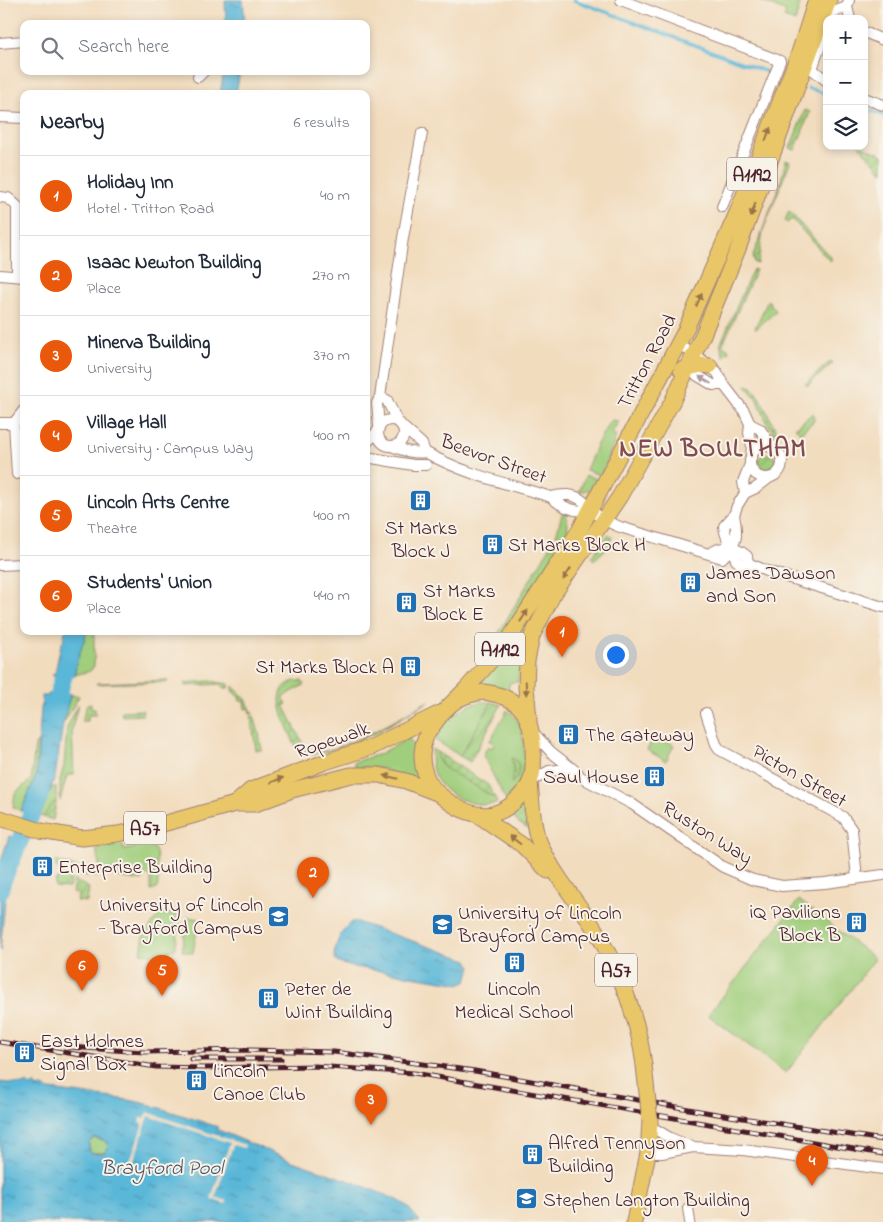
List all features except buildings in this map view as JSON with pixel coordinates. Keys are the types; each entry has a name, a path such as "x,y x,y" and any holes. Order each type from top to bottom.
{"main road":[{"name":"Tritton Road","path":"446,709 467,688 506,642 549,578 591,510 690,322 737,213 799,53 816,0"},
{"name":"Tritton Road","path":"825,15 829,0"},
{"name":"Tritton Road","path":"530,725 526,688 527,661 532,636 553,595 604,519 657,432 702,337 738,249 823,20"},
{"path":"622,450 636,435 675,373 701,365 710,366"},
{"path":"484,692 498,694 514,701 530,725 534,759 530,783 536,834 545,856 564,886 522,845 478,815 453,805 437,793 423,771 422,756 426,734 446,709 464,696 484,692"},
{"name":"Ropewalk","path":"235,804 251,790 325,762 372,747 446,709"},
{"name":"Ropewalk","path":"4,821 41,831 82,838 118,834 177,821 235,804 255,804 301,788 351,775 379,775 406,781 437,793"},
{"path":"478,815 496,812 510,806 530,783"},
{"name":"A57","path":"564,886 599,936 624,986 637,1027 644,1065 650,1123 648,1153 634,1222"}],"street":[{"path":"621,0 780,60 722,207"},
{"path":"825,15 848,4"},
{"path":"868,34 883,40"},
{"path":"823,38 812,69 823,78"},
{"path":"0,42 20,41"},
{"path":"868,99 883,105"},
{"path":"0,117 20,118"},
{"path":"389,445 379,438 377,403 380,397 403,238 422,133"},
{"path":"0,197 8,198 20,206 20,276 0,275"},
{"path":"678,344 693,353 721,376 724,385 744,411 750,424 749,433 752,446 751,461 753,471 758,476 769,478"},
{"path":"670,359 713,385 724,385"},
{"name":"Beevor Street","path":"380,397 387,400 400,425 422,444 425,452"},
{"path":"17,474 14,423 20,415"},
{"path":"370,439 387,420 400,425 404,432 401,441 395,445 389,445 370,454"},
{"path":"0,423 14,423"},
{"path":"750,424 760,429 780,455 782,466 776,475 745,493 736,506 734,515 737,535 732,547 736,560 741,564 748,562 767,571 883,607"},
{"name":"Beevor Street","path":"389,445 403,451 425,452 470,472 551,497 559,504 579,512 591,510 620,527 697,551 710,553 722,558 732,547"},
{"path":"745,493 743,482 755,451 761,447 773,448"},
{"path":"370,457 426,466"},
{"path":"0,565 20,564"},
{"name":"Picton Street","path":"706,713 716,744 720,750 843,817 852,830 857,878"},
{"name":"Ruston Way","path":"530,725 551,752 582,777"},
{"name":"Ruston Way","path":"530,783 549,771 558,770 573,773 632,804 723,866 752,880 782,886 825,883 883,875"},
{"path":"650,1123 670,1138 693,1147"},
{"path":"648,1153 662,1153 693,1147 744,1150 883,1169"},
{"path":"688,1208 690,1222"}],"green space":[{"path":"759,0 801,0 795,22 784,17 786,12"},
{"path":"805,110 810,112 795,150 790,148"},
{"path":"868,148 883,155 883,173 863,150 868,150"},
{"path":"786,160 790,162 763,230 758,264 755,263 753,256 780,184"},
{"path":"789,211 832,259 830,261 792,219 787,223 785,221"},
{"path":"753,269 756,270 722,346 728,348 729,352 724,357 720,345"},
{"path":"768,300 776,311 756,329 755,328"},
{"path":"831,361 833,363 807,386 805,384"},
{"path":"745,385 755,391 759,397 777,431 774,433 756,398"},
{"path":"813,413 814,421 800,433 795,428"},
{"path":"610,421 618,422 612,433 616,436 605,467 600,475 586,470 597,444"},
{"path":"767,454 773,457 776,463 773,469 767,472 761,469 758,463 761,457"},
{"path":"586,475 597,479 590,488 579,492"},
{"path":"563,510 568,526 563,541 556,536"},
{"path":"609,534 612,537 607,548 594,560 591,557"},
{"path":"554,540 562,544 500,641 483,659"},
{"path":"525,624 529,626 521,651 518,682 510,682 508,690 494,685 479,684"},
{"path":"86,635 94,635 94,666 90,671 75,675 76,664"},
{"path":"167,680 168,682 96,684 98,683"},
{"path":"210,681 229,684 228,688 222,688 222,684 185,686 185,683"},
{"path":"295,681 302,681 304,685 283,697 287,704 284,705 306,750 315,752 341,746 356,740 407,714 421,704 430,701 374,734 327,752 307,753 297,748 294,743 281,708 280,699 282,691 286,685"},
{"path":"233,686 246,699 253,714 250,714 249,708 245,709 244,701 240,701 239,697 232,691"},
{"path":"70,695 79,696 65,721 63,721"},
{"path":"482,702 492,702 460,756 435,740 443,726 454,715 466,707"},
{"path":"492,702 501,705 470,762 460,756"},
{"path":"91,703 91,709 95,709 96,715 88,715 88,721 82,721 87,704"},
{"path":"78,704 72,729 74,775 67,775 60,801 60,780 64,766 67,728"},
{"path":"143,710 142,715 122,716 121,711"},
{"path":"507,710 516,718 520,726 524,755 520,781 514,791 505,799 483,755 488,746 492,748 494,744 490,741"},
{"path":"254,716 262,750 256,750 251,717"},
{"path":"655,735 674,745 666,761 647,750"},
{"path":"409,738 412,744 416,745 415,768 419,782 380,768 355,767 354,762 380,754"},
{"path":"38,741 36,776 21,811 13,807 15,793 31,780 35,745"},
{"path":"432,749 437,752 440,763 495,798 497,803 471,803 446,790 435,776 432,763"},
{"path":"437,752 488,785 495,798 445,768 437,758"},
{"path":"513,758 518,764 519,770 511,783 513,768 511,759"},
{"path":"52,787 56,787 56,803 43,817 40,816"},
{"path":"527,801 528,829 517,822 512,815"},
{"path":"54,802 56,803 53,820 43,817"},
{"path":"142,843 152,847 156,852 157,889 151,891 151,876 143,874 142,881 101,874 96,848 123,845 124,850 135,848 134,844"},
{"path":"55,861 99,875 98,877 86,876 65,865 56,868"},
{"path":"66,876 71,879 69,888 55,887 55,880"},
{"path":"74,880 89,888 87,902 77,901 78,893 72,893"},
{"path":"799,900 875,959 786,1073 708,1015"},
{"path":"161,912 181,916 175,950 170,949 168,957 141,953 144,935"},
{"path":"187,917 199,919 193,953 182,951"},
{"path":"94,1138 104,1140 107,1143 108,1148 104,1153 91,1153 89,1151 89,1143"}],"water":[{"path":"225,0 243,0 245,20 226,20"},
{"path":"223,75 239,75 237,90 221,90"},
{"path":"64,635 86,635 76,664 75,675 52,675 55,673"},
{"path":"48,694 72,694 63,724 55,777 40,816 21,811 36,776 42,696 49,696"},
{"path":"9,836 28,842 8,886 0,951 0,864"},
{"path":"354,921 468,960 471,966 467,981 461,984 349,966 337,962 334,952 337,942 346,927"},
{"name":"Brayford Pool","path":"0,1082 24,1085 27,1083 30,1086 34,1084 37,1088 42,1087 50,1090 129,1100 151,1105 218,1127 216,1129 292,1161 348,1180 398,1200 407,1206 420,1222 0,1222","holes":["94,1138 104,1140 107,1143 108,1148 104,1153 91,1153 89,1151 89,1143"]}],"pier":[{"path":"147,1112 245,1145 244,1148 233,1145 215,1197 227,1201 226,1204 211,1199 230,1143 149,1116 130,1171 127,1170 143,1124 139,1122 141,1117 145,1119"}],"waterway":[{"path":"574,0 767,72"},
{"path":"808,88 823,93"},
{"path":"868,109 883,115"},
{"path":"54,718 55,707 75,635"},
{"path":"0,891 2,882 41,792"}],"railway":[{"path":"0,1042 156,1067 315,1066 414,1073 883,1154"},
{"path":"69,1047 144,1052 250,1050 334,1052 475,1071 711,1113 883,1140"},
{"path":"191,1059 281,1059"}],"place":[{"name":"St Marks Block J","path":"421,501"},
{"name":"St Marks Block H","path":"492,544"},
{"name":"James Dawson and Son","path":"690,583"},
{"name":"St Marks Block E","path":"407,602"},
{"name":"Holiday Inn","path":"562,657"},
{"name":"St Marks Block A","path":"410,666"},
{"name":"The Gateway","path":"569,734"},
{"name":"Saul House","path":"655,776"},
{"name":"Enterprise Building","path":"42,866"},
{"name":"Isaac Newton Building","path":"313,898"},
{"name":"University of Lincoln - Brayford Campus","path":"279,916"},
{"name":"iQ Pavilions Block B","path":"857,923"},
{"name":"University of Lincoln Brayford Campus","path":"442,924"},
{"name":"Lincoln Medical School","path":"514,962"},
{"name":"Students' Union","path":"82,991"},
{"name":"Lincoln Arts Centre","path":"162,996"},
{"name":"Peter de Wint Building","path":"269,999"},
{"name":"East Holmes Signal Box","path":"24,1052"},
{"name":"Lincoln Canoe Club","path":"197,1081"},
{"name":"Minerva Building","path":"371,1125"},
{"name":"Alfred Tennyson Building","path":"532,1154"},
{"name":"Village Hall","path":"812,1186"},
{"name":"Stephen Langton Building","path":"527,1199"}],"district":[{"name":"NEW BOULTHAM","path":"713,447"}]}
